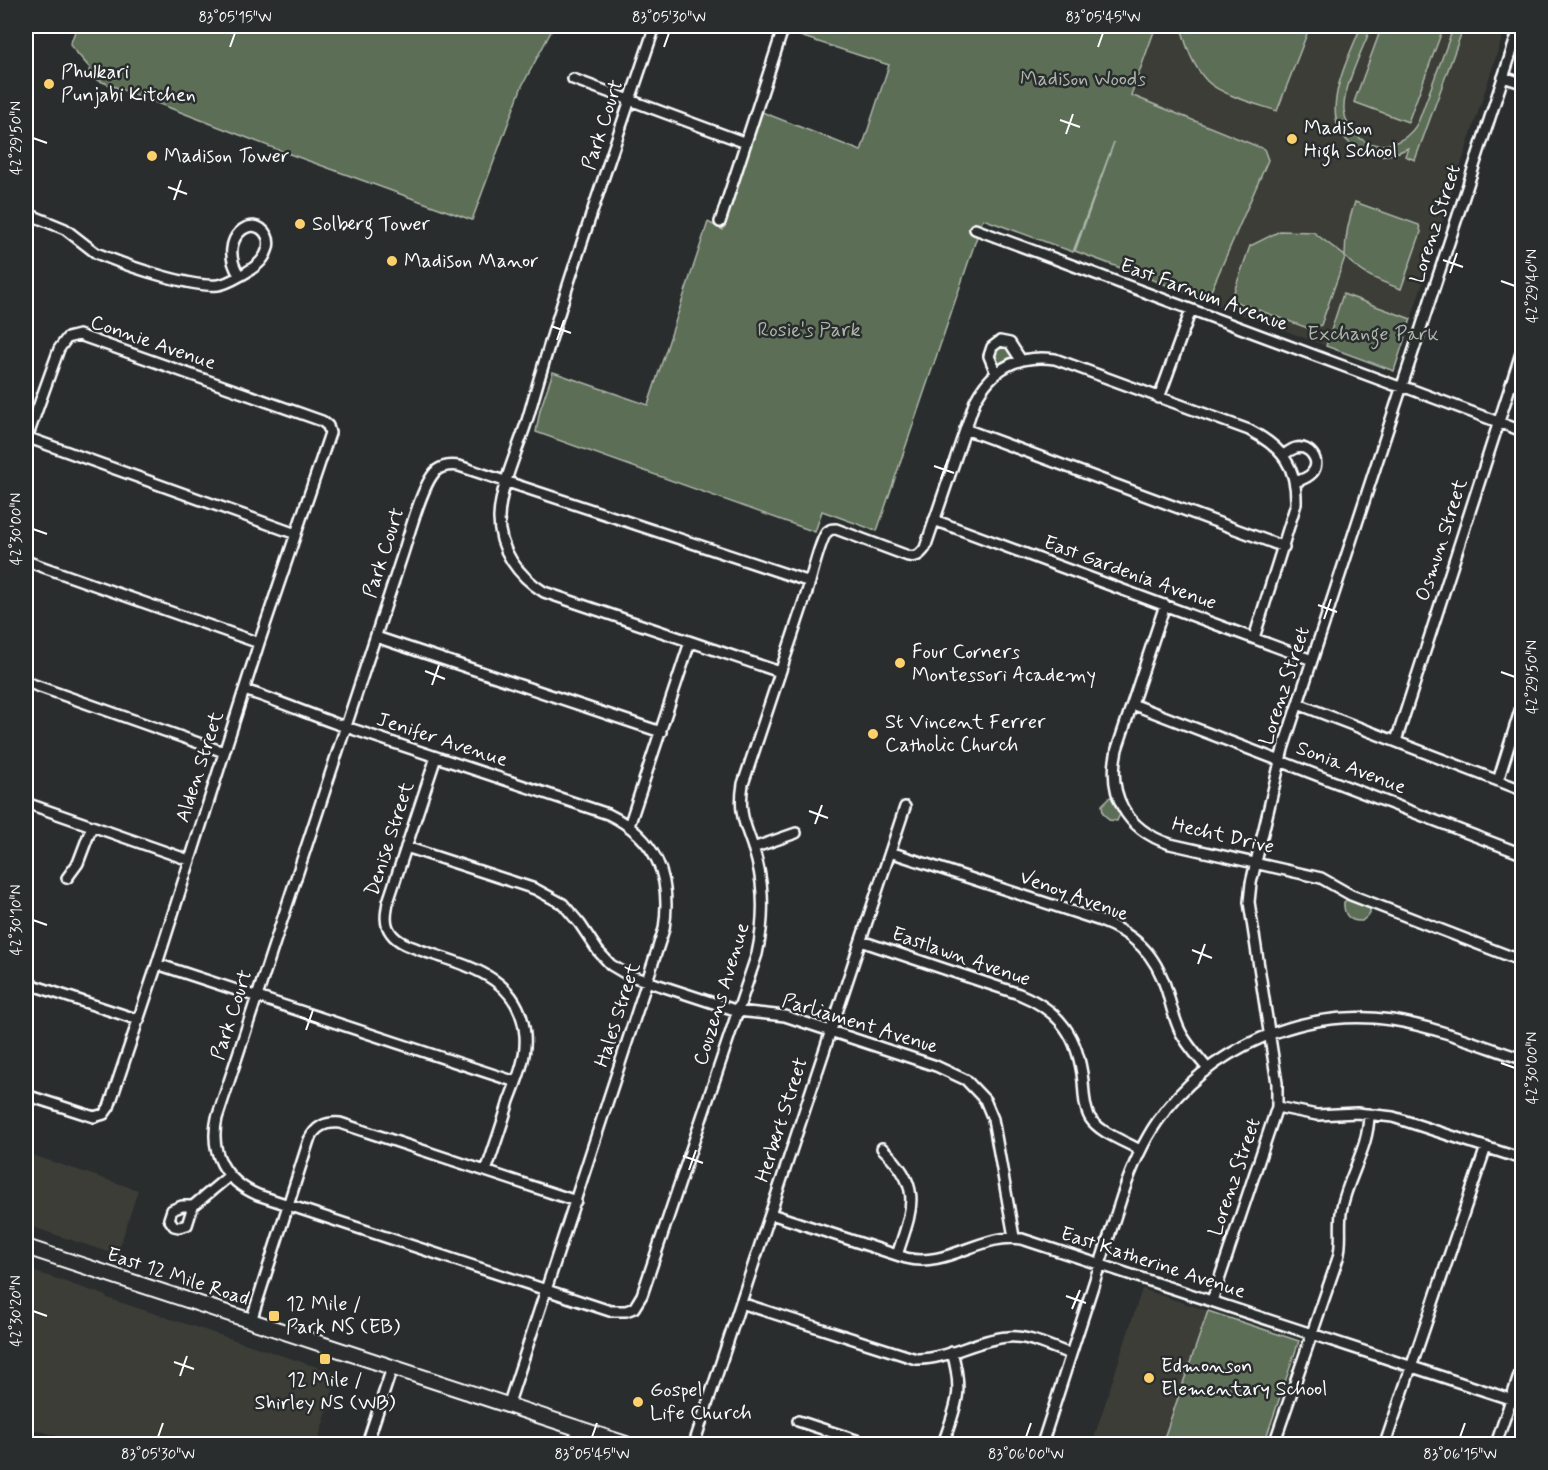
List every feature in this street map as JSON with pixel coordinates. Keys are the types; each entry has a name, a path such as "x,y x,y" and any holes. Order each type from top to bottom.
{"main road":[{"name":"East 12 Mile Road","path":"26,1247 626,1444"}],"street":[{"name":"Park Court","path":"229,1176 219,1159 214,1138 215,1128 410,531 430,477 440,468 452,465 507,482 543,364 655,26"},
{"path":"720,222 784,26"},
{"name":"Lorenz Street","path":"1212,1301 1277,1107 1278,1090 1249,902 1280,760 1520,26"},
{"path":"1503,76 1522,83"},
{"path":"573,79 746,143"},
{"path":"26,213 65,229 106,257 198,284 228,283 256,267 266,254 269,243 268,238 259,229 246,228 234,239 231,247 236,270 240,275"},
{"name":"East Farnum Avenue","path":"975,229 1522,431"},
{"path":"1159,398 1191,310"},
{"name":"Connie Avenue","path":"26,438 59,349 63,342 73,335 88,338 322,421 328,426"},
{"path":"996,373 989,356 992,347 1000,341 1014,346 1022,360"},
{"name":"Osmun Street","path":"1396,741 1522,350"},
{"path":"934,520 979,393 996,373 1022,360 1041,357 1055,359 1249,430 1271,443 1283,455 1295,482 1296,504 1254,638"},
{"name":"Alden Street","path":"26,1095 87,1116 100,1116 109,1107 259,643 329,440 328,426"},
{"path":"965,429 1284,547"},
{"path":"26,438 296,534"},
{"path":"1283,455 1298,448 1307,450 1314,456 1316,463 1313,472 1295,482"},
{"path":"780,672 555,597 527,580 513,564 501,534 500,506 507,482 810,582"},
{"name":"East Gardenia Avenue","path":"934,520 1312,660"},
{"name":"Couzens Avenue","path":"289,1205 618,1312 634,1308 639,1301 757,954 763,920 762,886 753,848 743,820 741,797 743,784 823,538 829,530 842,530 908,556 917,556 925,548 934,520"},
{"path":"26,561 259,643"},
{"name":"Hecht Drive","path":"1165,605 1117,749 1113,770 1118,799 1129,818 1140,829 1159,840 1321,878 1351,895 1522,961"},
{"path":"376,638 661,732"},
{"path":"629,826 690,642"},
{"path":"26,682 224,753"},
{"name":"Jenifer Avenue","path":"244,690 346,727 593,808 629,826"},
{"name":"Sonia Avenue","path":"1132,704 1522,854"},
{"path":"1298,704 1522,790"},
{"path":"1498,780 1522,704"},
{"name":"Denise Street","path":"436,757 386,911 387,926 390,933 405,944 485,973 512,996 519,1009 525,1034 525,1048 486,1171"},
{"path":"26,803 189,860"},
{"name":"Herbert Street","path":"694,1444 905,807"},
{"path":"67,878 78,864 92,826"},
{"name":"Hales Street","path":"508,1406 664,929 666,890 660,866 654,854 629,826"},
{"path":"753,848 796,833"},
{"name":"Parliament Avenue","path":"406,847 550,896 572,913 598,951 611,964 628,975 747,1014 785,1016 948,1070 966,1080 980,1093 989,1108 996,1128 1014,1237"},
{"name":"Venoy Avenue","path":"890,852 1098,920 1134,938 1155,963 1179,1030 1208,1069"},
{"name":"Eastlawn Avenue","path":"861,941 1019,994 1044,1006 1059,1019 1074,1042 1079,1056 1084,1097 1091,1119 1106,1132 1140,1150"},
{"path":"157,964 516,1082"},
{"path":"26,983 139,1020"},
{"path":"1042,1444 1124,1189 1140,1150 1157,1121 1208,1069 1233,1052 1269,1034 1316,1021 1353,1018 1377,1019 1432,1030 1522,1059"},
{"path":"1277,1107 1317,1115 1369,1113 1401,1119 1522,1159"},
{"path":"1274,1444 1339,1252 1342,1207 1367,1134 1369,1113"},
{"path":"251,1321 309,1140 317,1128 330,1123 340,1123 576,1201"},
{"path":"1385,1444 1486,1147"},
{"path":"882,1149 900,1167 910,1191 911,1211 897,1255"},
{"path":"194,1206 229,1176 247,1190 289,1205"},
{"path":"771,1214 919,1261 1014,1237"},
{"name":"East Katherine Avenue","path":"1014,1237 1522,1403"},
{"path":"741,1303 909,1358 922,1360 1008,1336 1022,1338 1071,1354"},
{"path":"943,1444 958,1395 958,1378 952,1352"},
{"path":"1496,1444 1522,1367"},
{"path":"367,1444 392,1368"},
{"path":"798,1421 868,1444"},
{"path":"573,1444 578,1429"}],"shaded area":[{"name":"Madison High School","path":"1156,26 1506,26 1411,319 1343,294 1326,346 1073,252"},
{"path":"26,1153 138,1190 117,1255 26,1225"},
{"path":"26,1272 32,1274 36,1272 107,1298 338,1374 317,1444 54,1444 57,1436 26,1427"},
{"name":"Edmonson Elementary School","path":"1142,1289 1208,1311 1162,1444 1092,1444"}],"green space":[{"path":"77,26 554,26 522,86 472,220 284,152 87,76 90,68 70,45"},
{"name":"Rosie's Park","path":"797,26 1156,26 1131,95 1264,149 1268,160 1207,300 1075,251 1114,142 1073,252 983,219 877,531 822,511 815,532 536,432 540,410 553,372 648,405 708,222 723,230 762,112 861,151 889,65 794,34"},
{"path":"1181,26 1310,26 1277,111 1230,95 1207,81 1190,55"},
{"path":"1361,26 1372,26 1346,92 1344,110 1348,124 1355,134 1377,145 1401,140 1411,132 1419,120 1454,26 1464,26 1415,160 1405,156 1408,148 1385,155 1373,155 1362,151 1346,140 1338,127 1335,111 1341,75"},
{"path":"1382,26 1444,26 1408,122 1354,102"},
{"path":"1355,202 1419,225 1421,232 1401,289 1371,276 1345,257 1321,325 1313,330 1231,300 1250,246 1280,231 1313,232 1345,256 1347,229"},
{"name":"Exchange Park","path":"1343,294 1411,319 1394,371 1326,346"},
{"path":"1002,345 1009,347 1013,356 998,364 995,363 993,355 995,349"},
{"path":"1110,797 1113,798 1120,814 1117,821 1109,820 1103,813 1102,805"},
{"path":"1347,900 1370,908 1370,914 1362,921 1351,919 1345,911 1344,902"},
{"path":"1208,1311 1299,1341 1264,1444 1162,1444"}],"place":[{"name":"Phulkari Punjabi Kitchen","path":"49,84"},
{"name":"Madison High School","path":"1292,139"},
{"name":"Madison Tower","path":"152,156"},
{"name":"Solberg Tower","path":"300,224"},
{"name":"Madison Manor","path":"392,261"},
{"name":"Four Corners Montessori Academy","path":"900,663"},
{"name":"St Vincent Ferrer Catholic Church","path":"873,734"},
{"name":"12 Mile / Park NS (EB)","path":"274,1316"},
{"name":"12 Mile / Shirley NS (WB)","path":"325,1359"},
{"name":"Edmonson Elementary School","path":"1149,1378"},
{"name":"Gospel Life Church","path":"638,1402"}],"park label":[{"name":"Madison Woods","path":"1083,79"}]}
